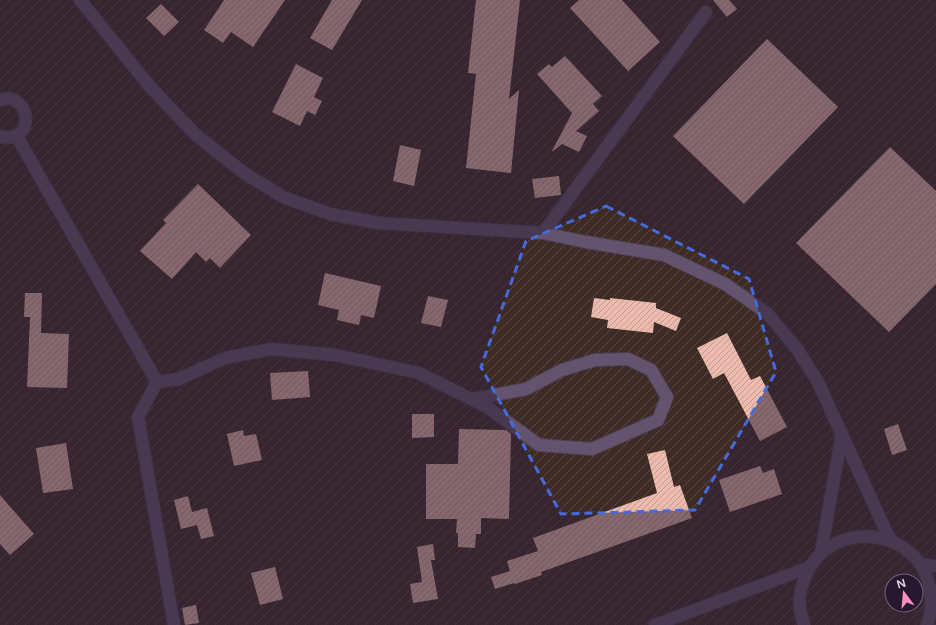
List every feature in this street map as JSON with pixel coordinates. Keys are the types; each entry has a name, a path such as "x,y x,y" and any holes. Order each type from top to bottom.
{"street":[{"path":"80,0 151,88 196,135 244,173 283,197 330,214 378,223 543,233 664,255 725,284 767,313 797,349 818,382 890,540"},
{"path":"543,233 706,12"},
{"path":"0,100 10,99 17,101 22,106 26,119 25,126 16,136 9,138 2,138 0,136"},
{"path":"16,136 157,382"},
{"path":"157,382 179,379 225,358 271,349 335,355 419,373 487,407 539,445 592,449 658,420 667,397 651,370 628,359 608,359 595,360 562,370 526,389 473,399"},
{"path":"157,382 138,417 174,625"},
{"path":"821,553 842,433"},
{"path":"804,625 800,607 802,586 810,567 821,553 836,543 853,537 871,536 890,540 907,550 920,564 929,582 932,601 930,620 927,625"},
{"path":"920,564 936,566"},
{"path":"655,625 810,567"}],"highlighted area":[{"path":"606,206 749,279 776,372 695,510 561,514 481,367 526,241"}],"shaded area":[{"path":"0,0 936,0 936,625 0,625"}],"building":[{"path":"224,0 285,0 253,47 231,32 223,43 204,30"},
{"path":"332,0 362,0 332,50 310,38"},
{"path":"476,0 520,0 509,99 519,90 511,173 466,168 476,74 468,73"},
{"path":"579,0 622,0 660,42 628,71 570,8"},
{"path":"713,0 729,0 737,9 727,17"},
{"path":"161,4 179,22 164,36 146,18"},
{"path":"767,39 838,107 744,204 673,136"},
{"path":"565,56 602,96 593,104 599,111 576,131 587,136 579,152 562,144 552,151 572,113 537,74 549,64 552,67"},
{"path":"296,64 323,78 314,97 322,101 315,115 307,111 300,126 272,112"},
{"path":"400,145 421,150 414,186 393,181"},
{"path":"890,147 936,191 936,284 889,332 796,243"},
{"path":"559,176 561,195 535,198 532,179"},
{"path":"198,184 251,235 220,268 210,258 206,262 196,252 172,279 140,251 166,223 163,220"},
{"path":"325,273 381,286 374,318 361,315 359,325 337,320 339,310 318,305"},
{"path":"25,293 42,293 41,333 69,334 67,388 27,387 30,317 24,317"},
{"path":"428,296 448,300 441,327 421,323"},
{"path":"594,298 610,300 610,298 656,303 656,308 681,318 676,331 654,322 653,333 607,328 608,320 591,317"},
{"path":"727,333 751,380 760,376 787,427 760,441 724,373 713,379 697,348"},
{"path":"308,371 310,397 272,400 270,373"},
{"path":"412,414 434,414 434,437 412,438"},
{"path":"898,424 907,450 892,455 884,429"},
{"path":"459,429 506,430 511,434 509,519 481,518 481,534 476,534 475,548 458,547 458,533 456,533 457,519 426,519 426,464 458,464"},
{"path":"243,430 244,436 256,434 262,460 234,466 227,434"},
{"path":"66,443 73,489 43,493 36,448"},
{"path":"665,450 674,487 680,485 692,518 541,572 542,575 495,589 491,577 510,571 507,561 538,551 533,538 657,493 647,454"},
{"path":"760,466 763,473 774,469 782,494 730,512 719,480"},
{"path":"0,495 34,534 10,555 0,544"},
{"path":"188,496 192,512 207,508 214,536 201,539 197,525 181,529 174,500"},
{"path":"433,544 435,560 431,560 438,599 413,603 410,584 422,582 417,547"},
{"path":"275,567 283,599 260,605 251,573"},
{"path":"196,605 199,623 185,625 182,608"}]}
